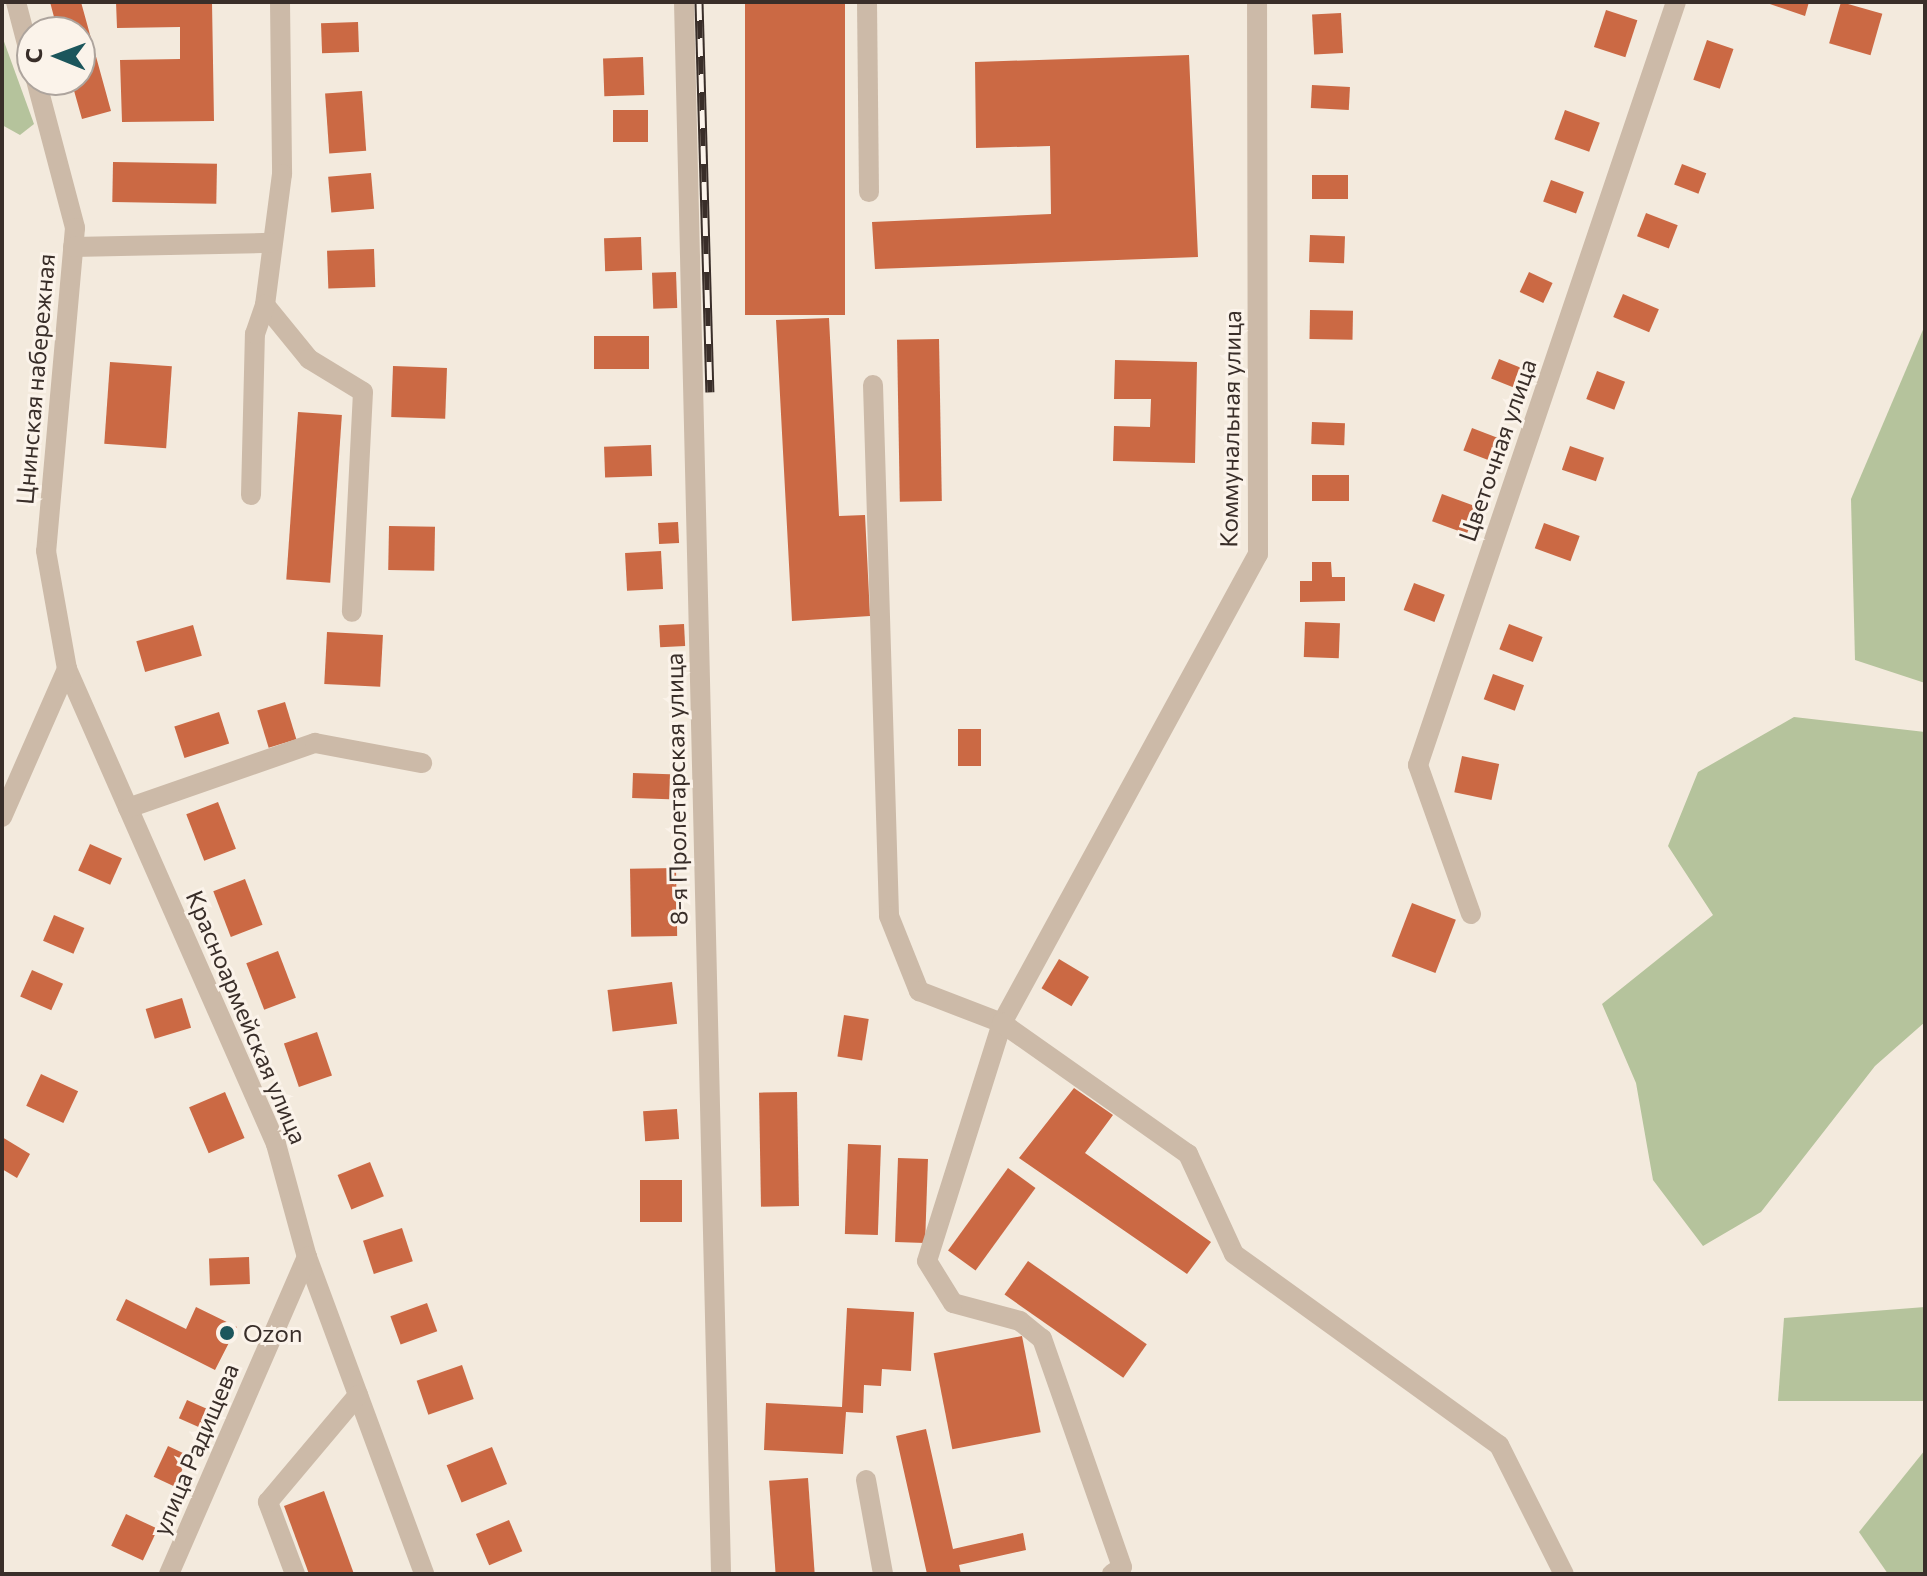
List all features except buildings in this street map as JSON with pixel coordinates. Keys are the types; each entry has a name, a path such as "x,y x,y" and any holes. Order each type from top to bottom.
{"street":[{"path":"251,495 255,334 265,305 282,174 280,2"},
{"name":"8-я Пролетарская улица","path":"684,2 721,1574"},
{"path":"867,2 869,192"},
{"name":"Коммунальная улица","path":"1122,1572 1042,1339 1020,1321 953,1303 927,1261 1002,1023 1258,554 1257,2"},
{"name":"Цветочная улица","path":"1471,914 1418,765 1676,2"},
{"name":"Цнинская набережная","path":"40,96 75,228 46,551 67,669"},
{"path":"73,247 271,243"},
{"path":"265,305 309,359 363,392 352,612"},
{"path":"873,385 889,916 919,991 1002,1023 1188,1154 1234,1254 1499,1445 1564,1574"},
{"path":"2,817 67,669"},
{"name":"Красноармейская улица","path":"67,669 276,1144 307,1257 424,1574"},
{"path":"128,808 315,743 422,763"},
{"name":"улица Радищева","path":"169,1574 307,1257"},
{"path":"295,1574 268,1502 358,1395"},
{"path":"866,1480 883,1574"}],"green space":[{"path":"2,36 16,74 16,96 24,96 34,124 20,135 2,125"},
{"path":"1925,325 1925,683 1855,660 1851,499"},
{"path":"1794,717 1925,732 1925,1022 1875,1066 1761,1212 1703,1246 1653,1180 1636,1083 1602,1004 1713,915 1668,846 1698,772"},
{"path":"1925,1307 1925,1401 1778,1401 1784,1318"},
{"path":"1925,1450 1925,1574 1888,1574 1859,1532"}],"railway":[{"path":"699,2 710,392"}],"place":[{"name":"Ozon","path":"227,1333"}]}
